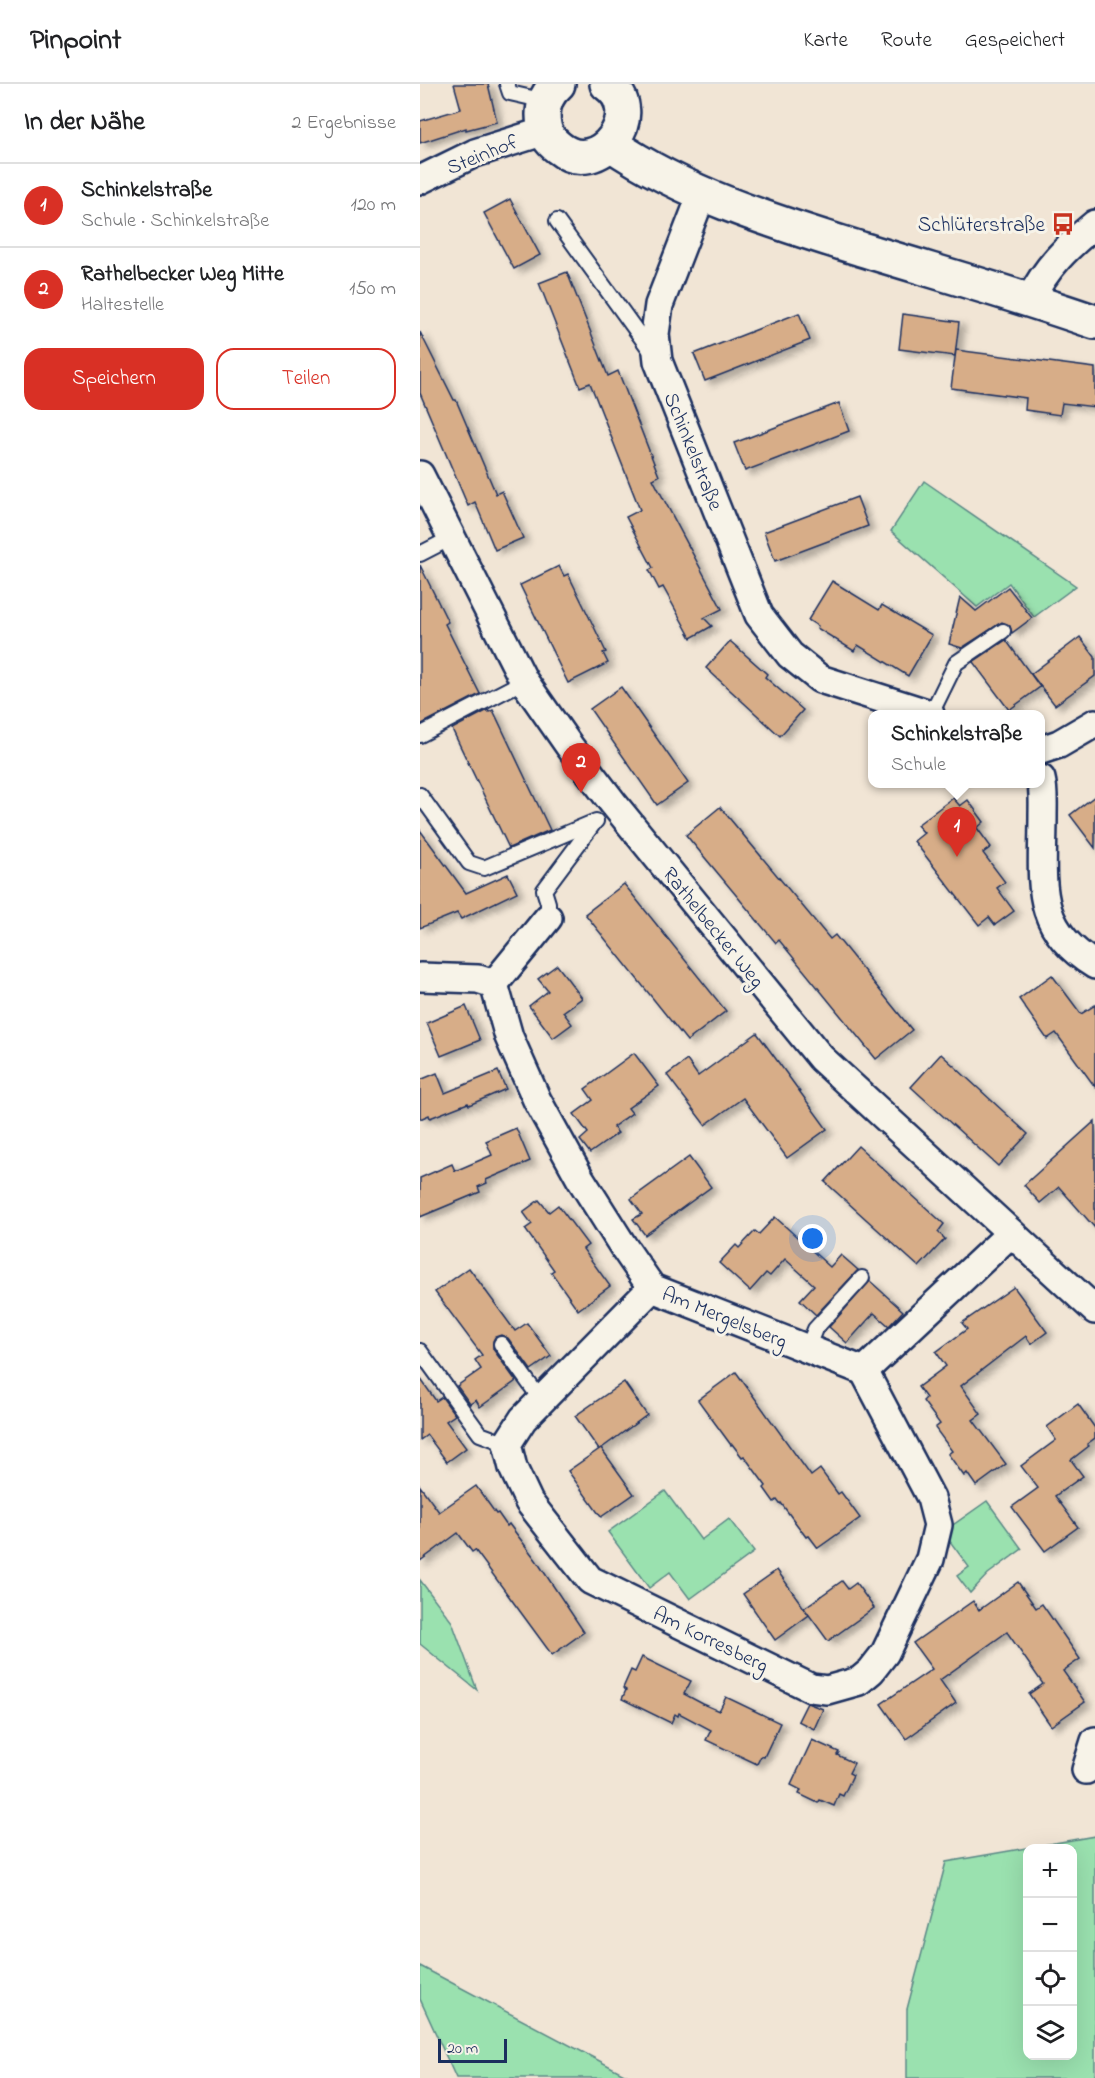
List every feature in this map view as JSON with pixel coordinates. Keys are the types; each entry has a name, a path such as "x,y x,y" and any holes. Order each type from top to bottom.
{"street":[{"path":"549,105 551,142 561,150 574,155 593,154 610,144 621,126 623,114 620,99 610,85"},
{"name":"Steinhof","path":"420,180 475,153 549,105"},
{"path":"610,144 640,164 702,194 784,225 1095,322"},
{"name":"Schinkelstraße","path":"702,194 659,305 655,334 658,361 759,615 790,656 820,679 917,710"},
{"path":"1029,300 1037,285 1066,247 1095,224"},
{"name":"Rathelbecker Weg","path":"420,475 524,681 570,747 604,812 821,1058 1095,1310"},
{"path":"1045,749 1059,744 1095,723"},
{"path":"1041,788 1044,897 1053,925 1059,934 1079,955 1095,965"},
{"path":"420,977 478,979 494,984 548,918"},
{"name":"Am Mergelsberg","path":"494,984 510,1037 537,1100 580,1178 652,1288 864,1371"},
{"path":"864,1371 1011,1233"},
{"path":"507,1444 523,1419 652,1288"},
{"name":"Am Korresberg","path":"507,1444 513,1468 529,1502 590,1580 811,1688 827,1690 859,1681 871,1671 885,1653 930,1558 938,1526 931,1498 864,1371"},
{"path":"1086,1770 1095,1741"}],"lane":[{"path":"507,84 510,93 549,105"},
{"path":"556,221 658,361"},
{"path":"420,554 452,538"},
{"path":"932,710 956,663 1003,631"},
{"path":"420,735 524,681"},
{"path":"420,795 469,863 484,868 604,812"},
{"path":"548,918 548,903 544,890 604,812"},
{"path":"807,1349 815,1329 862,1278"},
{"path":"501,1344 541,1400"},
{"path":"420,1351 480,1434 507,1444"}],"green space":[{"path":"924,481 1076,586 1034,617 1009,583 977,607 891,531"},
{"path":"665,1491 701,1540 729,1519 754,1552 690,1599 670,1572 649,1588 608,1532"},
{"path":"987,1501 1022,1549 988,1574 970,1593 957,1576 969,1567 943,1532"},
{"path":"420,1580 452,1622 477,1690 420,1644"},
{"path":"1095,1836 1095,2078 907,2078 907,2009 946,1862 1023,1849 1023,2060 1077,2060 1077,1844 1049,1844"},
{"path":"420,1966 628,2078 456,2078 420,1999"}],"building":[{"path":"454,84 488,84 497,122 466,130 466,128 420,143 420,121 461,109"},
{"path":"510,199 540,255 514,269 484,213"},
{"path":"567,272 608,376 618,371 659,476 653,479 722,609 704,618 712,626 691,638 663,587 659,589 649,570 653,568 626,517 640,510 590,383 580,387 539,283"},
{"path":"799,313 810,340 705,381 694,354"},
{"path":"903,314 959,322 955,356 899,349"},
{"path":"420,332 456,400 496,494 502,491 523,538 495,550 475,502 468,506 420,393"},
{"path":"956,350 1095,368 1095,407 1062,403 1060,415 1025,410 1026,398 951,388"},
{"path":"839,403 849,431 745,471 734,443"},
{"path":"857,497 868,526 775,561 764,532"},
{"path":"420,565 448,622 445,624 480,694 420,725"},
{"path":"559,566 564,576 568,574 606,652 603,653 608,663 568,683 520,585"},
{"path":"832,581 879,610 882,605 932,635 908,676 858,645 854,651 808,620"},
{"path":"1008,587 1032,618 1012,633 1010,626 1002,622 962,648 949,644 960,597 976,611"},
{"path":"1080,637 1095,657 1095,676 1055,705 1031,674"},
{"path":"1006,640 1040,687 1009,710 973,662"},
{"path":"730,641 767,674 765,677 803,710 780,736 706,668"},
{"path":"621,687 688,783 657,805 590,709"},
{"path":"488,710 489,712 493,710 550,830 509,848 452,729"},
{"path":"1095,796 1095,848 1070,815"},
{"path":"953,798 960,806 968,800 984,822 977,828 991,847 983,853 1005,882 997,888 1014,911 995,925 989,917 979,925 914,841 924,833 917,825"},
{"path":"720,807 830,939 835,935 912,1030 876,1059 779,940 776,943 686,835"},
{"path":"420,830 466,893 508,874 517,892 461,919 457,913 420,928"},
{"path":"624,884 726,1011 687,1041 585,914"},
{"path":"557,965 582,998 563,1012 572,1024 553,1038 529,1006 548,991 538,979"},
{"path":"1052,975 1081,1014 1095,1005 1095,1087 1056,1033 1047,1039 1019,999"},
{"path":"466,1006 480,1040 441,1056 427,1023"},
{"path":"757,1033 827,1129 787,1158 743,1098 705,1125 667,1075 687,1060 698,1076"},
{"path":"634,1053 659,1086 628,1108 632,1113 613,1127 618,1133 590,1153 580,1140 588,1133 574,1114 593,1100 585,1089"},
{"path":"941,1054 1028,1134 998,1166 911,1087"},
{"path":"498,1071 506,1089 469,1105 468,1103 430,1118 429,1115 420,1119 420,1080 437,1073 445,1093"},
{"path":"1095,1121 1095,1228 1059,1187 1040,1203 1024,1185"},
{"path":"516,1128 530,1161 486,1180 487,1183 478,1187 480,1192 420,1217 420,1178 452,1164 455,1171 492,1155 486,1141"},
{"path":"858,1146 944,1224 938,1232 945,1239 919,1267 825,1182"},
{"path":"689,1157 711,1187 645,1235 633,1219 642,1214 631,1199"},
{"path":"539,1200 549,1212 558,1205 588,1245 583,1249 610,1286 578,1310 551,1272 554,1270 525,1229 532,1224 523,1212"},
{"path":"775,1217 830,1267 841,1255 858,1270 816,1315 800,1300 814,1285 785,1259 770,1276 766,1273 750,1291 719,1263 736,1245 739,1248 755,1231 759,1234"},
{"path":"469,1268 515,1331 527,1323 551,1356 531,1370 508,1338 501,1335 495,1337 493,1349 516,1381 480,1407 476,1400 470,1404 457,1386 481,1369 475,1360 482,1355 435,1292"},
{"path":"870,1281 903,1311 889,1326 874,1313 847,1343 829,1327"},
{"path":"1014,1287 1047,1332 1031,1344 1026,1336 961,1386 981,1414 973,1420 1006,1464 976,1486 967,1473 964,1476 948,1454 952,1451 935,1428 940,1424 923,1401 926,1398 918,1387 946,1366 936,1352 967,1329 962,1323"},
{"path":"736,1372 811,1476 820,1469 838,1494 841,1492 860,1518 818,1548 809,1536 806,1537 781,1503 777,1500 774,1502 764,1488 766,1486 744,1456 742,1457 731,1445 698,1400"},
{"path":"420,1378 436,1401 442,1397 455,1415 446,1421 466,1448 447,1462 427,1435 420,1440"},
{"path":"624,1382 647,1415 599,1450 575,1416"},
{"path":"1078,1404 1095,1428 1095,1438 1087,1444 1089,1446 1071,1460 1083,1476 1055,1496 1078,1527 1045,1551 1012,1507 1038,1488 1021,1466 1056,1440 1047,1427"},
{"path":"601,1448 634,1494 601,1517 568,1471"},
{"path":"420,1486 439,1512 476,1486 496,1514 498,1513 507,1526 509,1524 536,1560 584,1632 552,1655 475,1550 472,1552 458,1533 420,1561"},
{"path":"777,1570 809,1615 775,1640 743,1594"},
{"path":"842,1581 848,1589 856,1583 874,1608 828,1641 804,1608"},
{"path":"1018,1582 1036,1608 1042,1604 1080,1659 1063,1671 1085,1702 1051,1726 1029,1694 1043,1684 1007,1632 940,1680 956,1703 906,1739 881,1704 932,1669 913,1643 973,1601 979,1610"},
{"path":"642,1657 691,1681 684,1694 703,1704 719,1711 726,1697 780,1723 764,1757 761,1756 757,1764 706,1740 711,1730 679,1713 678,1716 675,1714 671,1723 622,1699 626,1690 623,1688 631,1670 635,1672"},
{"path":"807,1703 823,1709 814,1729 798,1721"},
{"path":"812,1740 839,1752 837,1755 854,1763 849,1773 853,1775 843,1796 839,1794 834,1806 820,1800 818,1803 799,1794 801,1790 791,1785"}],"place":[{"name":"Schlüterstraße","path":"1063,224"},
{"name":"Rathelbecker Weg Mitte","path":"581,793"},
{"name":"Schinkelstraße","path":"957,857"}]}
